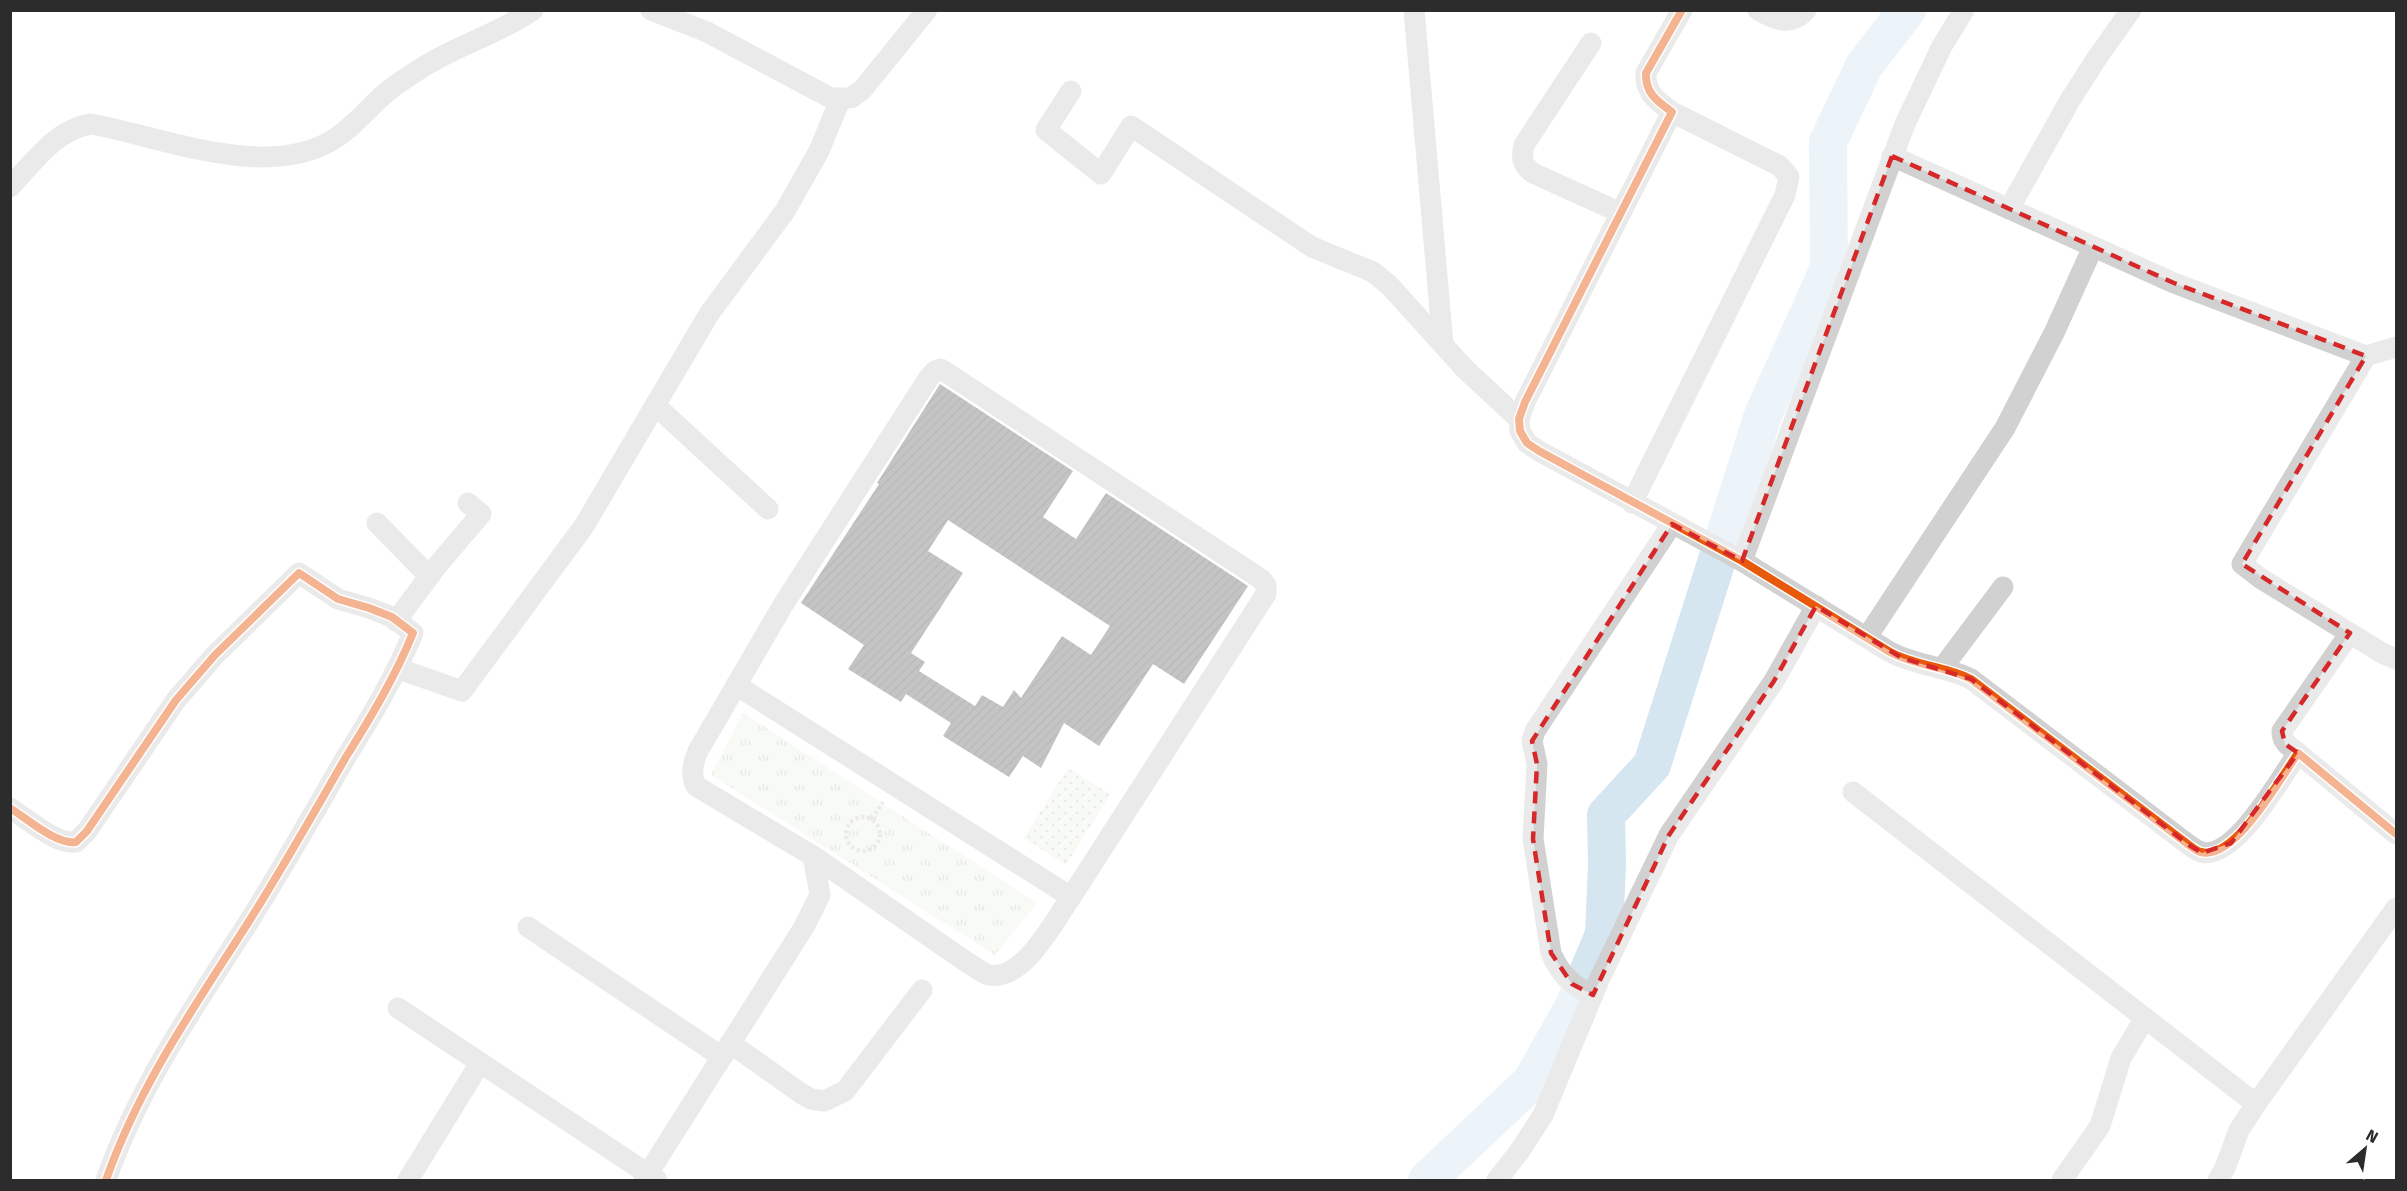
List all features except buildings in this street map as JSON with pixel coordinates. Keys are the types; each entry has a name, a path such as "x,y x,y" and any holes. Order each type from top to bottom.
{"street":[{"path":"10,187 53,142 67,131 77,126 91,124 205,150 251,156 284,157 313,150 333,140 380,98 423,67 533,10"},
{"path":"651,10 707,32 819,93 840,100 851,98 862,90 927,10"},
{"path":"1414,10 1443,345"},
{"path":"1632,503 1785,195 1789,177 1780,166 1672,112 1649,91 1645,84 1646,73 1683,10"},
{"path":"1758,10 1775,20 1788,21 1802,15 1806,10"},
{"path":"1738,559 1893,156 1929,71 1964,10"},
{"path":"2009,209 2070,100 2131,10"},
{"path":"1591,43 1524,145 1522,161 1533,173 1621,213"},
{"path":"1071,91 1046,130 1101,174 1131,126 1312,247 1373,272 1389,285 1443,345 1519,418"},
{"path":"399,669 462,691 584,526 709,314 785,211 819,151 840,100"},
{"path":"1672,112 1525,402 1519,418 1520,431 1527,443 1672,525 1738,559 1902,658 1943,667 1971,679 2202,853 2217,851 2231,843 2245,830 2298,753"},
{"path":"1893,156 2174,283 2366,356 2397,347"},
{"path":"1867,638 2005,428 2054,333 2093,247"},
{"path":"2366,356 2242,564 2260,578 2397,659"},
{"path":"942,369 1261,579 1266,585 1266,594 1071,897 1033,952 1007,973 989,975 813,856 696,786 692,778 693,763 736,685 783,605 928,379 934,371 942,369"},
{"path":"655,405 768,510"},
{"path":"396,621 429,576 481,513 468,503"},
{"path":"377,522 429,576"},
{"path":"1584,990 1558,970 1551,953 1533,839 1537,764 1532,741 1535,731 1672,525"},
{"path":"10,808 58,838 71,843 76,842 87,831 176,700 215,655 299,573 338,599 369,608 396,621 413,633 399,669 248,923 165,1052 129,1121 106,1180"},
{"path":"1943,667 2003,587"},
{"path":"1497,1180 1519,1152 1543,1114 1584,990 1669,835 1774,681 1816,606"},
{"path":"2350,633 2282,731 2282,738 2285,744 2397,834"},
{"path":"736,685 1071,897"},
{"path":"1853,792 2256,1104"},
{"path":"398,1008 650,1178 726,1050 804,927 820,895 813,856"},
{"path":"820,895 858,887"},
{"path":"2218,1180 2225,1168 2239,1130 2256,1104 2397,908"},
{"path":"528,927 726,1050 811,1099 824,1101 845,1091 922,990"},
{"path":"2062,1180 2100,1126 2121,1058 2145,1018"},
{"path":"408,1180 480,1063"}],"path":[{"path":"861,816 877,823 881,834 877,845 867,851 855,849 850,845 846,835 848,825 861,816"}],"highlighted area":[{"path":"1892,156 2174,283 2366,356 2242,564 2350,633 2282,731 2285,744 2298,753 2231,843 2202,853 1971,679 1902,658 1816,606 1774,681 1669,835 1593,995 1572,984 1551,953 1533,839 1537,764 1532,741 1672,524 1742,561"}],"green space":[{"path":"743,713 1037,903 995,955 711,775"},
{"path":"1068,768 1110,794 1066,865 1024,838"}],"waterway":[{"path":"1427,1180 1531,1082 1574,1006 1604,934 1607,865 1606,815 1652,765 1763,415 1829,268 1828,142 1864,66 1907,10"}],"cycle path":[{"path":"1682,10 1646,73 1650,91 1672,112 1525,402 1519,419 1520,431 1527,443 1742,561 1890,652 1971,679 2201,852 2214,851 2228,844 2242,831 2269,797 2298,753 2396,834"},
{"path":"10,808 60,840 76,842 87,831 176,700 215,655 299,573 338,599 392,617 413,633 373,712 272,884 168,1049 134,1112 106,1180"}]}
